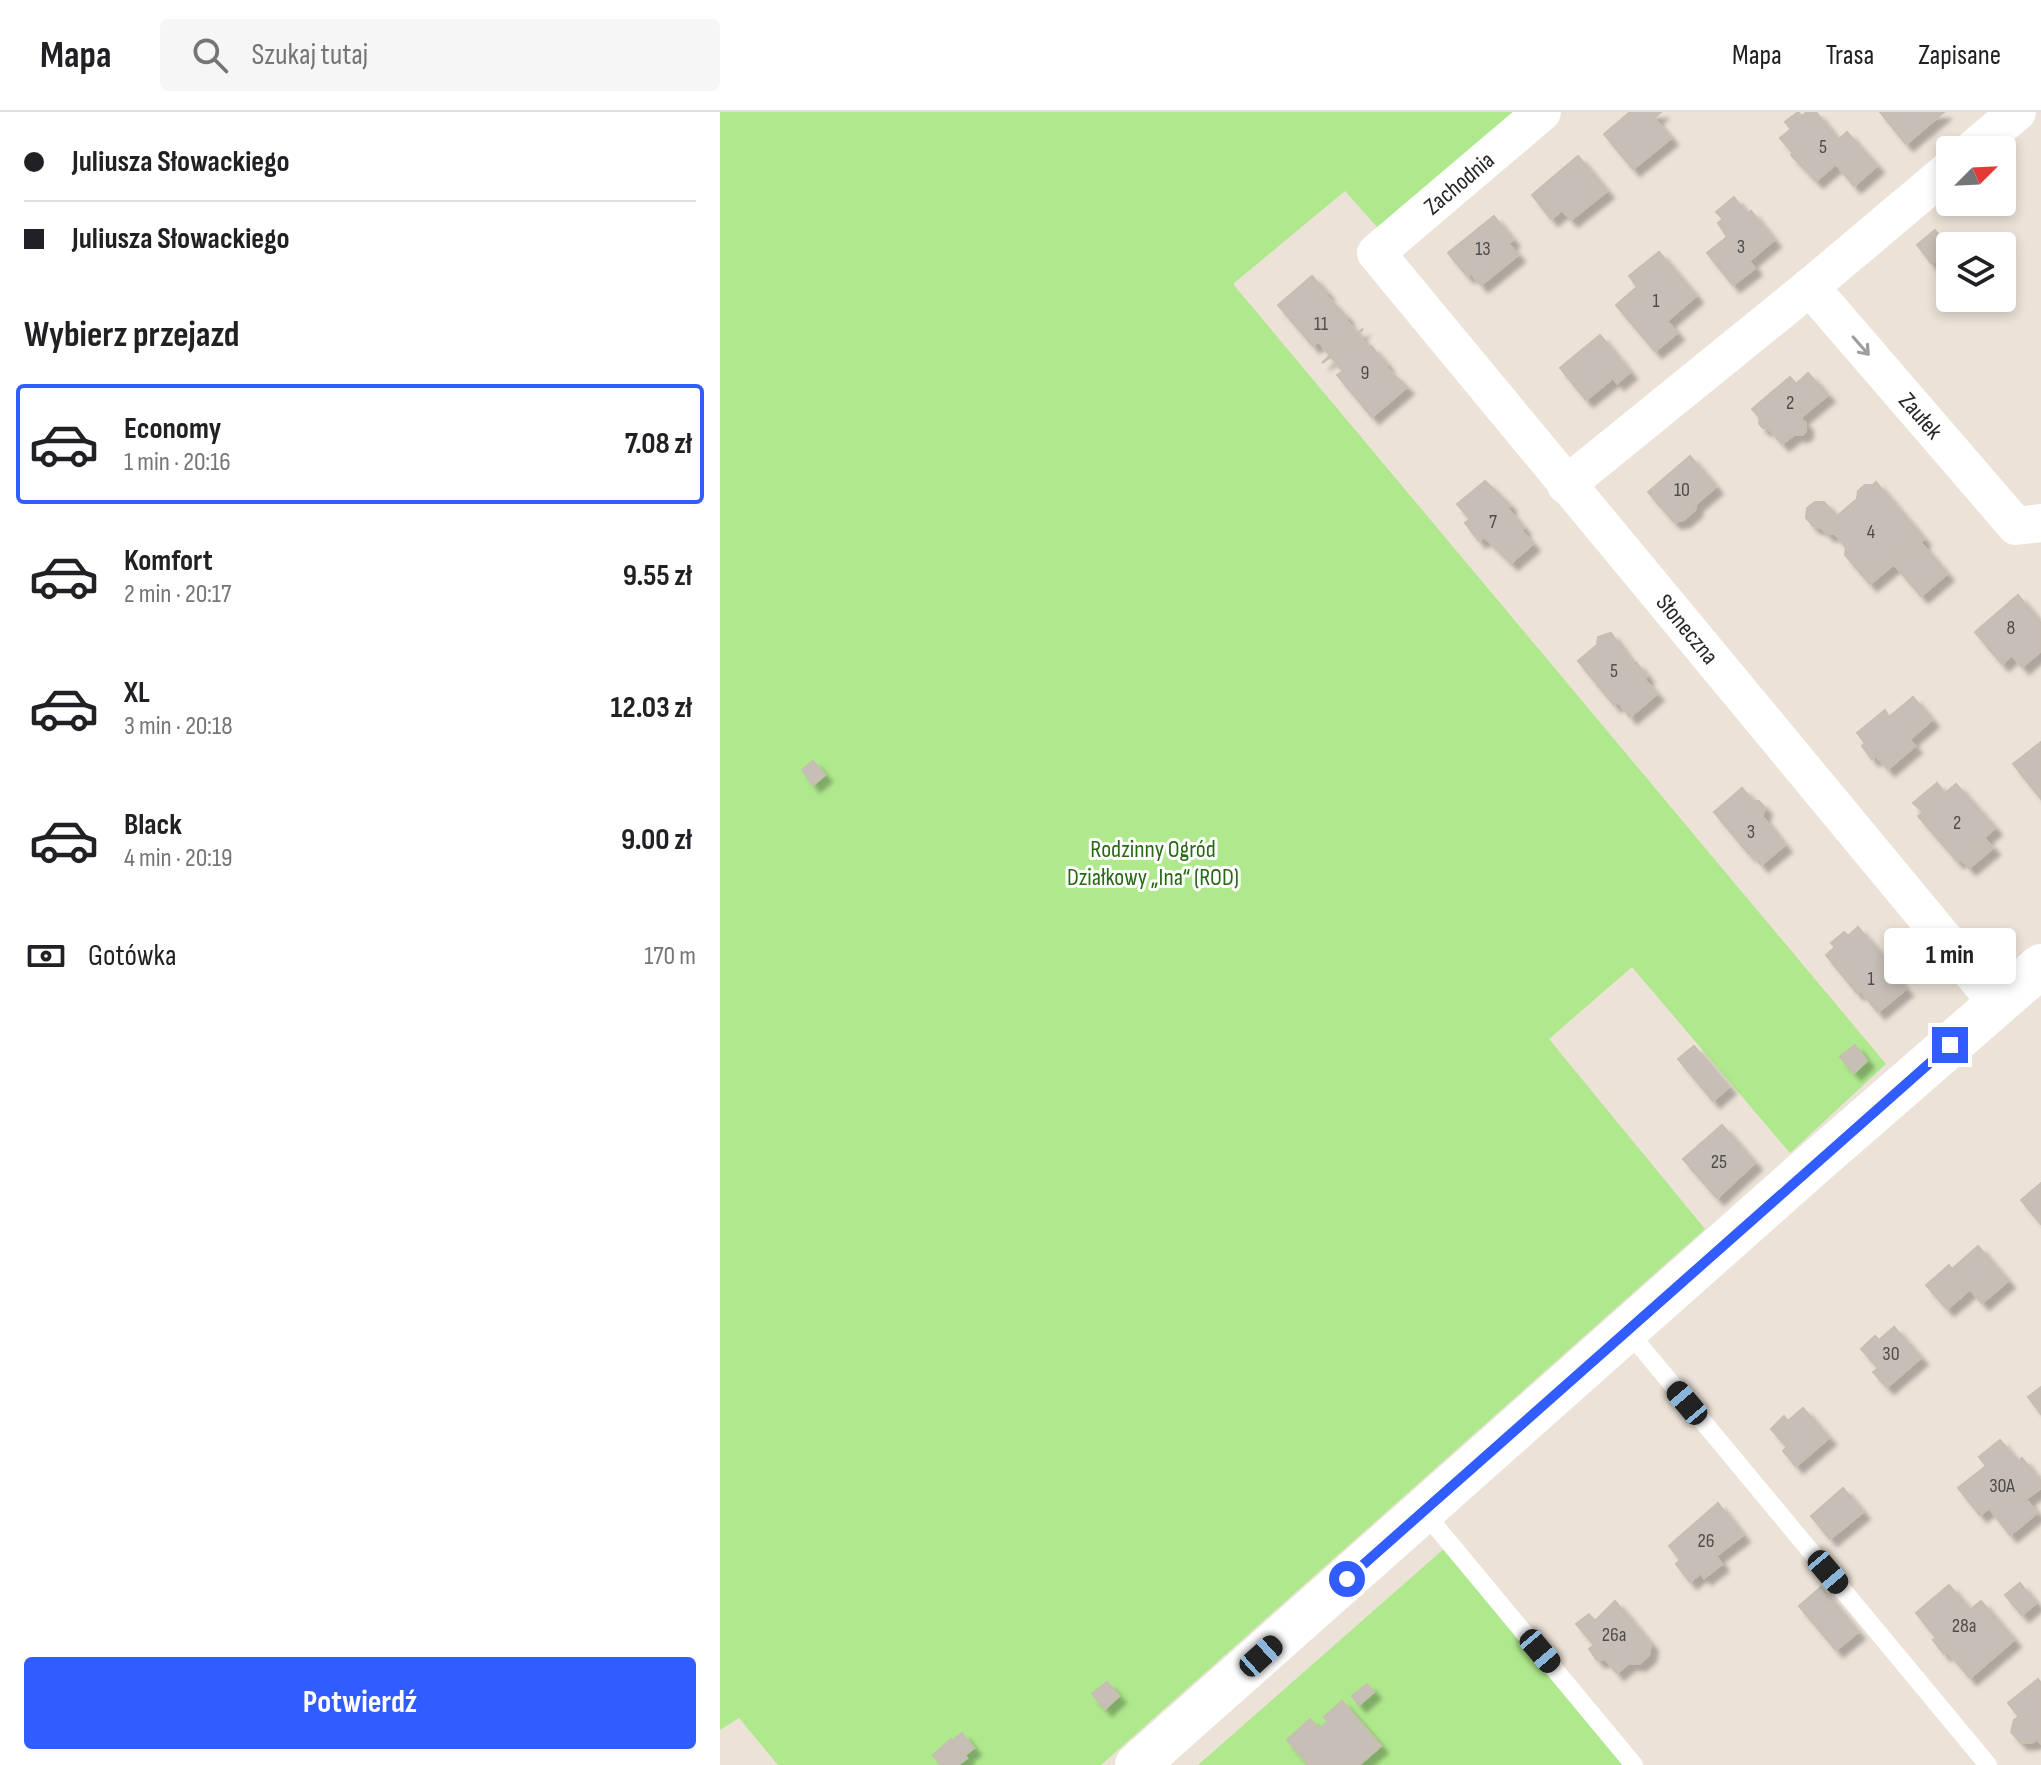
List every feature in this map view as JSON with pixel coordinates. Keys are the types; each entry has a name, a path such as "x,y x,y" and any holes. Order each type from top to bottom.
{"street":[{"name":"Zachodnia","path":"1376,253 1542,112"},
{"path":"1566,485 1936,181"},
{"name":"Słoneczna","path":"1376,253 1998,1004"},
{"name":"Zaułek","path":"1810,287 2016,526 2041,523"},
{"path":"1137,1765 2041,966"}],"lane":[{"path":"1627,1330 1988,1765"},
{"path":"1423,1511 1634,1765"}],"green space":[{"name":"Rodzinny Ogród Działkowy „Ina“ (ROD)","path":"720,112 1521,112 1379,229 1345,191 1233,284 1886,1064 1790,1153 1632,967 1549,1039 1705,1229 1101,1765 778,1765 739,1718 720,1730"},
{"path":"1446,1547 1624,1765 1198,1765"}],"building":[{"path":"1630,112 1661,112 1654,118 1671,138 1633,169 1604,134"},
{"path":"1798,112 1802,116 1807,112 1816,112 1838,140 1847,132 1877,166 1854,186 1836,164 1816,181 1791,155 1793,153 1780,138 1791,129 1785,122"},
{"path":"1880,112 1944,112 1906,144"},
{"path":"1578,156 1607,191 1571,220 1562,210 1551,219 1532,195"},
{"path":"1734,197 1747,214 1751,211 1774,240 1749,261 1755,268 1733,285 1707,253 1727,237 1718,223 1723,219 1716,212"},
{"path":"1494,216 1513,240 1508,243 1518,255 1481,285 1471,273 1467,276 1448,253"},
{"path":"1935,230 1936,261 1932,264 1917,245"},
{"path":"1659,252 1696,296 1667,321 1677,333 1655,351 1616,305 1637,287 1629,276"},
{"path":"1312,276 1357,333 1363,329 1322,363 1330,355 1318,341 1313,346 1278,305"},
{"path":"1363,329 1358,334 1387,365 1385,367 1407,387 1372,417 1337,375 1343,371 1331,357 1322,363"},
{"path":"1600,335 1630,372 1617,383 1613,378 1586,400 1560,368"},
{"path":"1808,373 1828,395 1800,418 1806,424 1806,431 1802,435 1795,434 1782,444 1769,429 1759,424 1760,418 1752,409 1790,377 1796,384"},
{"path":"1690,456 1716,487 1683,520 1674,522 1648,492"},
{"path":"1485,481 1510,505 1507,508 1533,544 1511,563 1484,537 1479,541 1465,523 1470,519 1457,504"},
{"path":"1876,482 1924,539 1870,584 1845,555 1846,548 1835,534 1827,534 1806,518 1807,508 1815,502 1824,502 1837,516 1857,499 1858,491"},
{"path":"1920,542 1947,574 1921,596 1894,564"},
{"path":"2018,595 2041,623 2041,651 2022,667 2012,655 2002,664 1975,632"},
{"path":"1611,633 1633,664 1636,662 1647,676 1644,679 1657,694 1630,717 1618,702 1614,705 1578,661 1597,645 1598,637"},
{"path":"1913,697 1932,720 1909,740 1915,746 1888,769 1876,756 1872,759 1857,733 1885,710 1889,717"},
{"path":"2041,742 2041,799 2013,764"},
{"path":"813,761 825,775 813,785 802,770"},
{"path":"1937,783 1945,793 1922,811 1913,803"},
{"path":"1956,784 1995,828 1957,861 1918,816"},
{"path":"1742,788 1753,801 1759,801 1765,808 1762,816 1785,845 1761,865 1714,812"},
{"path":"1984,838 1993,848 1969,868 1961,859"},
{"path":"1858,927 1906,989 1878,1012 1860,990 1857,993 1826,955 1835,947 1831,943 1844,932 1848,936"},
{"path":"1855,1045 1867,1061 1854,1073 1840,1057"},
{"path":"1694,1046 1729,1087 1713,1101 1678,1059"},
{"path":"1722,1125 1755,1163 1717,1198 1683,1159"},
{"path":"2041,1183 2041,1224 2021,1200"},
{"path":"1978,1246 2008,1281 1982,1303 1970,1289 1960,1298 1939,1274 1949,1265 1952,1269"},
{"path":"1939,1274 1960,1298 1947,1309 1926,1285"},
{"path":"1894,1327 1921,1358 1887,1387 1873,1372 1878,1368 1861,1349 1875,1336 1879,1340"},
{"path":"2041,1387 2041,1414 2028,1397"},
{"path":"1803,1408 1829,1438 1796,1466 1783,1451 1787,1447 1771,1429 1784,1416 1788,1421"},
{"path":"2000,1440 2018,1462 2022,1458 2041,1481 2041,1488 2026,1499 2037,1513 2010,1535 1989,1508 1980,1515 1958,1488 1986,1466 1979,1457"},
{"path":"1843,1488 1863,1512 1830,1539 1811,1516"},
{"path":"1718,1503 1743,1535 1716,1556 1722,1564 1704,1578 1701,1573 1690,1582 1676,1564 1680,1560 1669,1546"},
{"path":"2020,1583 2036,1603 2022,1615 2005,1595"},
{"path":"1949,1585 1970,1610 1981,1601 2014,1640 1970,1678 1947,1651 1944,1654 1933,1640 1936,1638 1916,1613"},
{"path":"1821,1587 1858,1632 1836,1650 1799,1606"},
{"path":"1615,1601 1651,1644 1649,1655 1639,1664 1629,1663 1617,1673 1606,1660 1597,1660 1589,1649 1594,1645 1576,1624 1589,1614 1595,1621"},
{"path":"2038,1679 2041,1683 2041,1743 2037,1739 2021,1743 2011,1732 2014,1720 2019,1717 2008,1703"},
{"path":"1107,1682 1119,1696 1105,1709 1092,1694"},
{"path":"1367,1684 1374,1692 1359,1705 1352,1696"},
{"path":"1342,1701 1381,1746 1359,1765 1309,1765 1287,1740 1310,1719 1319,1729 1328,1721 1324,1717"},
{"path":"962,1733 974,1748 965,1755 952,1741"},
{"path":"951,1739 967,1758 958,1765 941,1765 933,1755"}],"route":[{"path":"1347,1579 1950,1045"}]}
